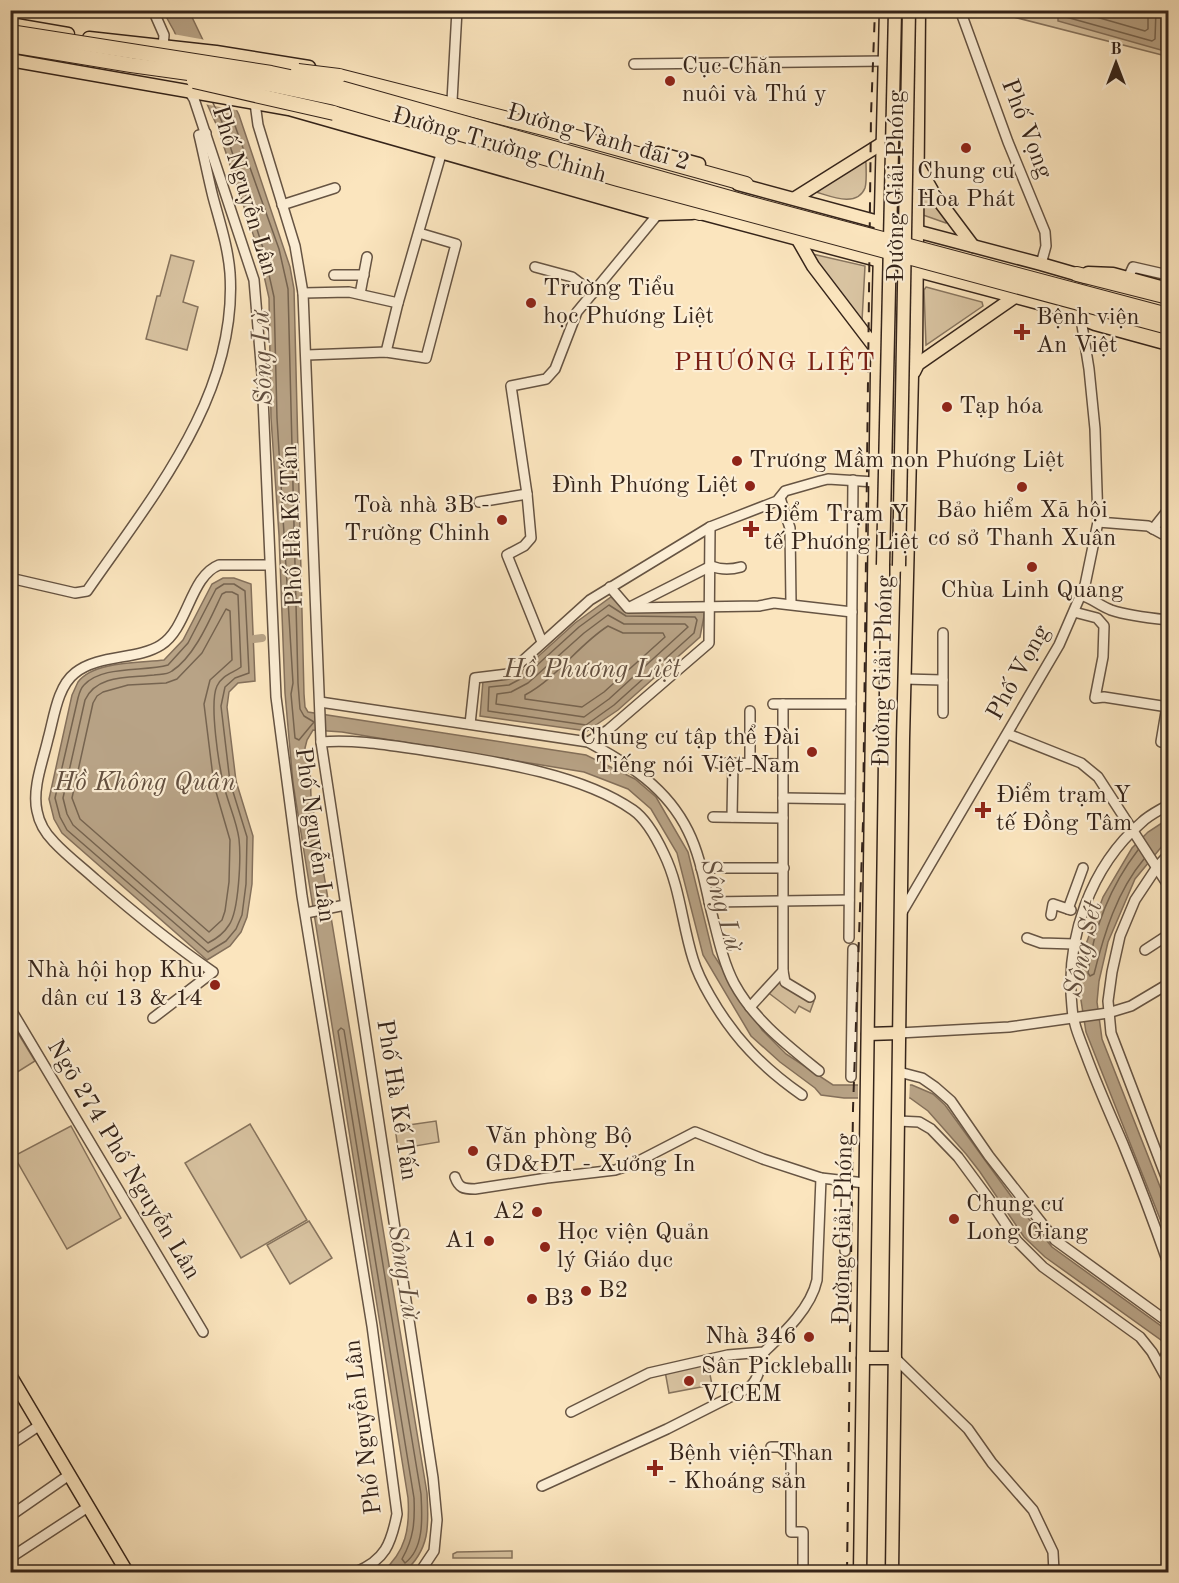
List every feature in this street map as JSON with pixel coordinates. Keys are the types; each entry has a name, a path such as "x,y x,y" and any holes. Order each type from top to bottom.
{"highway":[{"name":"Đường Vành đai 2","path":"14,28 271,73 337,87 771,210 1168,315"},
{"name":"Đường Vành đai 2","path":"10,45 268,84 335,98 618,180 1168,328"},
{"path":"133,50 193,54 267,67 339,76 547,129 746,184"},
{"path":"131,65 334,113 700,213"},
{"path":"1077,274 1168,290"},
{"path":"1063,309 1168,336"}],"main road":[{"name":"Đường Giải Phóng","path":"860,1572 877,356 886,10"},
{"path":"873,653 883,589 895,10"},
{"path":"906,632 899,590 899,566 909,10"},
{"name":"Đường Giải Phóng","path":"898,1121 904,680 913,369 916,351 919,10"},
{"name":"Đường Trường Chinh","path":"14,28 216,52 332,69 680,159 713,169 746,184 1077,274"},
{"path":"10,58 14,28"},
{"name":"Đường Trường Chinh","path":"10,58 289,109 658,214 700,213"},
{"name":"Đường Trường Chinh","path":"288,64 333,80 726,183 746,184"},
{"path":"408,127 415,100"},
{"name":"Đường Trường Chinh","path":"289,109 337,109 408,127 673,200 700,213 1063,309"},
{"path":"795,198 881,144"},
{"path":"918,165 934,194 973,246"},
{"path":"880,177 891,187 897,188 906,188 918,179"},
{"path":"844,250 846,212"},
{"path":"797,238 813,266 877,356 913,369 1016,296"},
{"path":"1077,274 1130,273 1168,290"},
{"path":"1077,274 1111,287 1168,303"},
{"path":"1063,309 1101,312 1168,328"},
{"path":"1063,309 1081,320 1168,344"},
{"path":"868,1034 899,1034"},
{"path":"892,1572 898,1121"},
{"path":"863,1358 895,1358"},
{"path":"10,1375 127,1572"}],"street":[{"path":"153,10 164,35 163,47"},
{"path":"452,101 457,10"},
{"name":"Phố Vọng","path":"960,10 1008,142 1045,232 1046,246 1041,264"},
{"path":"634,64 885,61"},
{"name":"Phố Nguyễn Lân","path":"189,90 206,133 254,280 262,375 268,565 275,686 292,828 308,913 372,1326 397,1514 393,1533 379,1560 356,1572"},
{"name":"Phố Hà Kế Tấn","path":"250,101 298,259 303,293 320,737 341,906 396,1227 433,1478 436,1520 434,1551 420,1572"},
{"path":"10,578 75,593 87,591 177,458 210,394 230,315 230,274 228,250 199,135 206,133"},
{"path":"386,352 442,151"},
{"path":"282,205 335,188"},
{"path":"542,642 507,555 524,546 531,538 527,494 511,387 546,380 555,369 577,312 658,214"},
{"path":"307,355 386,352 426,358 456,244 419,233"},
{"path":"360,294 367,257"},
{"path":"535,267 572,277 593,294"},
{"path":"1130,273 1168,275"},
{"path":"334,275 364,275"},
{"path":"303,293 360,294 398,303"},
{"name":"Phố Vọng","path":"901,914 1059,645 1085,585 1098,522 1095,429 1081,320"},
{"path":"470,724 475,678 508,674 590,600 710,527 780,498 785,491 828,479 875,482"},
{"name":"Đường Giải Phóng","path":"849,938 853,480"},
{"path":"479,502 527,494"},
{"path":"780,498 790,528 791,604"},
{"path":"1153,529 1168,510"},
{"path":"1098,522 1148,526 1168,537"},
{"path":"588,742 608,730 709,643 710,527"},
{"path":"153,1018 213,972 145,921 54,842 43,828 36,811 36,795 60,697 68,679 89,664 152,649 167,641 201,582 214,567 268,565"},
{"path":"711,566 732,570 741,567"},
{"path":"628,608 711,566"},
{"path":"610,587 628,608"},
{"path":"1080,595 1109,609 1168,620"},
{"path":"628,608 759,606 774,603 791,604 808,611 852,612"},
{"path":"1074,612 1097,618 1104,626 1103,657 1095,698 1104,697 1168,706 1161,742"},
{"path":"943,633 943,713"},
{"path":"904,680 943,680"},
{"path":"320,702 588,742 648,779 671,804 688,831 701,868 720,944 734,983 772,1034 819,1071"},
{"path":"773,704 851,704"},
{"path":"783,704 783,971 785,982 810,997"},
{"path":"750,711 750,764"},
{"path":"1008,734 1081,763 1098,777 1168,885"},
{"path":"320,737 495,761 574,782 622,802 636,812 650,829 664,854 683,909 695,966 724,1021 750,1053 802,1095"},
{"path":"718,763 782,764"},
{"path":"732,817 733,763"},
{"path":"783,798 850,798"},
{"path":"1168,805 1143,820 1135,833 1112,853 1097,875 1082,914 1074,944 1071,981 1077,1018 1102,1097 1146,1200 1168,1263"},
{"path":"713,817 783,818"},
{"path":"850,822 870,823"},
{"path":"1168,855 1157,865 1135,900 1120,936 1105,1014 1168,1182"},
{"path":"701,868 784,868"},
{"path":"1068,909 1083,868"},
{"path":"709,902 849,900"},
{"path":"1051,915 1053,904 1082,914"},
{"path":"308,913 341,906"},
{"path":"1144,950 1168,936"},
{"path":"1027,938 1041,943 1074,944"},
{"path":"851,1077 853,949"},
{"path":"750,1007 783,971"},
{"path":"899,1034 968,1031 1105,1014 1131,1006 1168,984"},
{"name":"Ngõ 274 Phố Nguyễn Lân","path":"10,1008 203,1332"},
{"path":"898,1076 922,1078 951,1101 989,1156 1055,1240 1168,1322"},
{"path":"898,1121 919,1122 931,1129 958,1157 1017,1241 1042,1267 1140,1337 1161,1366 1168,1381"},
{"path":"455,1177 458,1185 464,1189 475,1189 615,1170 631,1165 695,1132 763,1159 820,1178 866,1183"},
{"path":"542,1486 667,1428 754,1384 764,1352 780,1337 814,1293 817,1280 820,1178"},
{"path":"845,1251 847,1181"},
{"path":"1161,1366 1168,1351"},
{"path":"571,1412 649,1373 728,1355 764,1352"},
{"path":"895,1358 968,1429 992,1463 1033,1510 1053,1552 1054,1572"},
{"path":"10,1445 40,1425"},
{"path":"771,1447 780,1447 791,1457 790,1532 803,1532 803,1572"},
{"path":"10,1516 69,1475"},
{"path":"10,1558 88,1508"}],"shaded area":[{"path":"990,11 1166,11 1166,56"},
{"path":"864,160 866,185 856,198 836,198 816,192"},
{"path":"923,189 947,221 946,223 923,215"},
{"path":"808,253 865,266 862,321"},
{"path":"171,255 194,261 183,302 198,307 187,350 146,339"},
{"path":"926,287 982,302 983,306 926,345 924,290"},
{"path":"781,975 784,982 814,1001 810,1012 799,1006 795,1013 766,991"},
{"path":"10,1020 35,1061 11,1076 10,1076"},
{"path":"436,1121 439,1142 398,1149 395,1127"},
{"path":"250,1124 307,1220 241,1258 185,1163"},
{"path":"71,1126 121,1218 67,1249 14,1156"},
{"path":"309,1221 332,1258 290,1284 267,1245"},
{"name":"Sân Pickleball VICEM","path":"708,1364 712,1385 669,1393 665,1371"},
{"path":"512,1551 512,1558 453,1558 453,1554 457,1552"}],"water":[{"path":"163,11 189,11 239,115 290,267 294,289 304,694 305,707 308,712 586,755 635,779 656,797 688,852 713,954 762,1030 786,1054 833,1085 912,1085 933,1094 945,1105 1019,1207 1052,1247 1168,1331 1168,1345 1045,1257 1024,1237 980,1172 928,1111 910,1098 844,1098 821,1095 751,1036 703,955 677,853 651,809 628,789 584,772 342,732 313,730 305,748 310,766 311,797 427,1493 426,1536 419,1555 404,1572 382,1572 396,1556 405,1539 408,1498 293,783 285,693 279,535 271,418 269,298 258,249 217,126"},
{"path":"1058,11 1161,11 1161,50 1058,21"},
{"name":"Hồ Không Quân","path":"223,578 234,578 251,584 255,681 238,683 229,692 227,707 236,781 253,836 252,884 247,917 241,932 230,946 207,960 62,833 54,819 49,799 72,695 78,682 85,675 106,667 164,660 183,640 212,584"},
{"name":"Hồ Phương Liệt","path":"611,597 626,610 705,611 700,637 618,710 587,731 480,716 483,681 507,679 521,672 575,623"},
{"path":"1168,819 1168,839 1135,879 1108,942 1099,981 1097,1002 1102,1039 1168,1207 1168,1239 1086,1032 1080,994 1085,947 1103,897 1132,848 1148,832"}],"pier":[{"path":"173,34 206,40 241,111 204,104"},
{"path":"858,1082 910,1082 909,1101 858,1101"}],"waterway":[{"path":"254,639 262,638"}],"railway":[{"path":"847,1572 853,1109 863,822 871,115 875,10"}],"place":[{"name":"Cục Chăn nuôi và Thú y","path":"670,81"},
{"name":"Chung cư Hòa Phát","path":"966,148"},
{"name":"Trường Tiểu học Phương Liệt","path":"531,303"},
{"name":"Bệnh viện An Việt","path":"1022,332"},
{"name":"Tạp hóa","path":"947,407"},
{"name":"Trương Mầm non Phương Liệt","path":"737,461"},
{"name":"Đình Phương Liệt","path":"750,486"},
{"name":"Bảo hiểm Xã hội cơ sở Thanh Xuân","path":"1022,487"},
{"name":"Toà nhà 3B - Trường Chinh","path":"502,520"},
{"name":"Điểm Trạm Y tế Phương Liệt","path":"751,529"},
{"name":"Chùa Linh Quang","path":"1032,567"},
{"name":"Chung cư tập thể Đài Tiếng nói Việt Nam","path":"812,752"},
{"name":"Điểm trạm Y tế Đồng Tâm","path":"983,810"},
{"name":"Nhà hội họp Khu dân cư 13 & 14","path":"215,985"},
{"name":"Văn phòng Bộ GD&ĐT - Xưởng In","path":"473,1151"},
{"name":"A2","path":"537,1212"},
{"name":"Chung cư Long Giang","path":"954,1219"},
{"name":"A1","path":"489,1241"},
{"name":"Học viện Quản lý Giáo dục","path":"545,1247"},
{"name":"B2","path":"586,1291"},
{"name":"B3","path":"532,1299"},
{"name":"Nhà 346","path":"809,1337"},
{"name":"Sân Pickleball VICEM","path":"689,1381"},
{"name":"Bệnh viện Than - Khoáng sản","path":"655,1468"}],"district":[{"name":"PHƯƠNG LIỆT","path":"775,363"}],"water label":[{"name":"Sông Lừ","path":"263,358"},
{"name":"Sông Lừ","path":"721,905"},
{"name":"Sông Sét","path":"1084,949"},
{"name":"Sông Lừ","path":"403,1272"}]}
